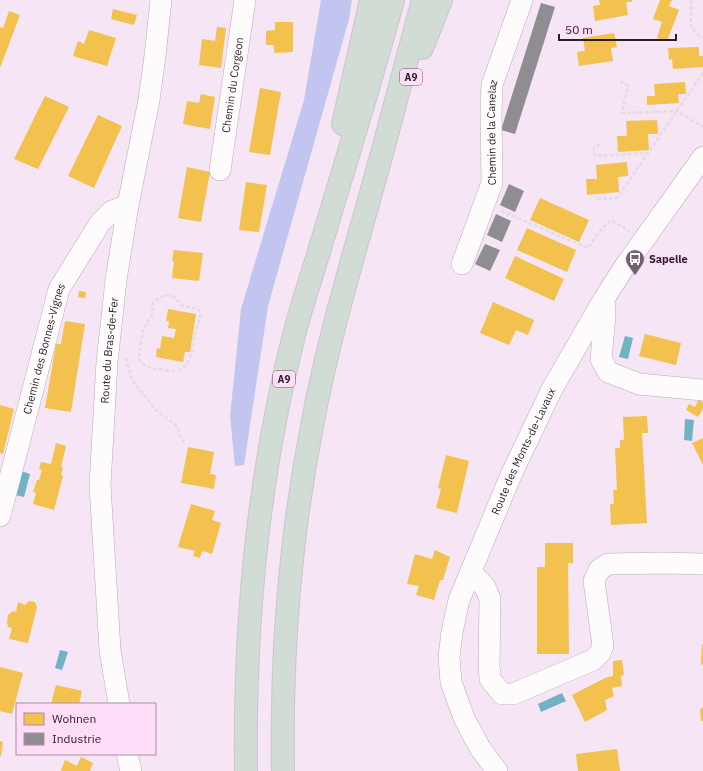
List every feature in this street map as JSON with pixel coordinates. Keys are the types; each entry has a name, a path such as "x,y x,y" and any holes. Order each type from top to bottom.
{"highway":[{"name":"A9","path":"246,771 246,693 250,620 257,539 270,451 277,410 372,0"},
{"name":"A9","path":"295,331 393,0"},
{"name":"A9","path":"283,771 282,724 285,631 294,535 313,420 334,328 382,154 422,0"},
{"name":"A9","path":"382,154 441,0"}],"street":[{"name":"Route du Bras-de-Fer","path":"118,703 110,650 100,485 109,340 116,280 128,205 149,100 161,0"},
{"name":"Chemin du Corgeon","path":"220,170 245,0"},
{"name":"Chemin de la Canelaz","path":"462,264 492,183 492,85 522,0"},
{"name":"Route des Monts-de-Lavaux","path":"497,771 480,748 464,718 451,682 449,657 452,632 459,600 511,475 552,389 623,269 703,157"},
{"name":"Chemin des Bonnes-Vignes","path":"0,516 59,289 100,223 112,211 128,205"},
{"path":"604,299 605,315 601,359 608,372 639,384 703,390"},
{"path":"471,572 485,587 490,599 490,678 502,694 513,694 593,660 600,653 603,646 594,581 600,570 608,564 703,564"},
{"path":"127,755 131,771"}],"path":[{"path":"691,0 691,28 703,38"},
{"path":"597,199 617,198 703,73"},
{"path":"620,81 628,86 622,113 677,111 703,127"},
{"path":"600,144 594,148 595,156 648,153"},
{"path":"485,203 588,248 599,232 611,220 636,234"},
{"path":"166,295 174,297 183,306 198,308 201,313 195,333 192,354 183,368 177,371 168,371 145,366 139,360 140,341 144,328 152,315 153,303 166,295"},
{"path":"126,357 132,380 157,411 177,426 180,436 184,442"}],"shaded area":[{"path":"321,0 352,0 349,19 268,306 244,465 235,466 230,416 241,309 304,100"},
{"path":"625,336 633,338 628,359 619,357"},
{"path":"685,419 694,420 692,441 684,440"},
{"path":"21,471 30,474 24,497 15,495"},
{"path":"60,650 68,652 62,670 55,668"},
{"path":"562,693 566,701 541,712 538,704"}],"building: Wohnen":[{"path":"599,0 632,0 632,2 626,2 628,15 595,21 593,6 600,5"},
{"path":"660,0 672,0 669,6 679,10 667,41 657,38 662,22 653,19"},
{"path":"113,9 137,15 134,25 111,19"},
{"path":"9,11 20,15 0,68 0,27 3,28"},
{"path":"275,22 293,22 293,52 274,53 274,45 266,45 266,31 275,30"},
{"path":"217,27 226,28 221,68 199,65 202,39 215,41"},
{"path":"89,30 116,38 107,66 73,56 78,41 84,44"},
{"path":"614,33 617,47 611,48 613,61 579,66 577,52 585,51 583,38"},
{"path":"699,47 699,56 703,56 703,67 673,69 672,59 669,60 668,48"},
{"path":"685,82 686,94 678,94 679,103 647,105 647,96 655,96 654,84"},
{"path":"260,88 281,92 270,155 249,152"},
{"path":"201,94 215,97 210,129 183,124 187,101 199,103"},
{"path":"45,96 69,107 38,169 14,159"},
{"path":"98,115 122,126 94,188 68,176"},
{"path":"657,120 658,134 648,134 649,150 618,152 617,136 627,136 626,121"},
{"path":"627,162 628,176 618,177 619,192 587,195 586,179 597,179 596,165"},
{"path":"187,167 210,172 201,222 178,218"},
{"path":"246,182 267,185 259,232 239,230"},
{"path":"540,198 589,220 579,242 530,220"},
{"path":"527,228 576,250 567,272 517,250"},
{"path":"174,250 203,253 199,281 172,278 174,261 172,261"},
{"path":"515,256 564,279 554,301 505,278"},
{"path":"79,291 86,292 85,298 78,297"},
{"path":"493,302 534,320 528,335 516,330 509,345 480,333"},
{"path":"168,309 196,314 190,352 185,352 183,362 156,357 157,348 160,349 162,336 174,338 176,329 168,328 169,321 166,321"},
{"path":"65,321 85,324 71,412 45,408 56,344 61,344"},
{"path":"645,334 681,343 676,365 639,356"},
{"path":"699,399 703,402 703,409 698,417 686,410 689,404 695,407"},
{"path":"0,405 14,409 3,454 0,453"},
{"path":"647,416 648,433 642,433 647,523 611,525 610,504 614,504 613,490 617,490 615,448 620,448 620,440 624,440 623,417"},
{"path":"703,438 703,465 692,443"},
{"path":"56,443 66,446 61,467 63,467 61,475 63,476 54,510 33,504 36,493 33,492 42,470 39,469 41,462 51,464"},
{"path":"188,447 214,452 210,474 216,475 214,489 181,483"},
{"path":"446,455 469,461 457,513 436,508 441,489 438,488"},
{"path":"191,504 215,511 212,520 221,523 212,554 202,551 200,558 193,556 195,551 178,547"},
{"path":"545,543 573,543 573,563 568,563 569,654 537,654 537,567 545,567"},
{"path":"435,550 450,557 443,580 440,580 434,600 416,595 419,586 407,584 415,554 432,559"},
{"path":"29,601 35,602 37,607 28,643 9,639 12,628 8,627 8,615 13,611 16,612 18,602 25,605"},
{"path":"702,644 703,645 703,665 701,664"},
{"path":"622,660 624,675 621,676 622,686 612,688 614,696 605,700 607,710 585,722 572,695 605,678 613,676 613,661"},
{"path":"0,667 23,673 12,714 0,711"},
{"path":"56,685 82,691 79,703 51,703"},
{"path":"703,707 703,721 701,721 700,710"},
{"path":"0,741 3,742 1,756 0,756"},
{"path":"617,749 620,771 578,771 576,754"},
{"path":"81,757 93,763 90,771 61,771 65,760 77,766"}],"building: Industrie":[{"path":"541,3 555,7 515,134 501,130"},
{"path":"509,184 524,191 515,212 500,205"},
{"path":"496,214 511,221 502,242 487,235"},
{"path":"485,244 500,250 490,271 475,264"}],"place":[{"name":"Sapelle","path":"635,276"}]}
